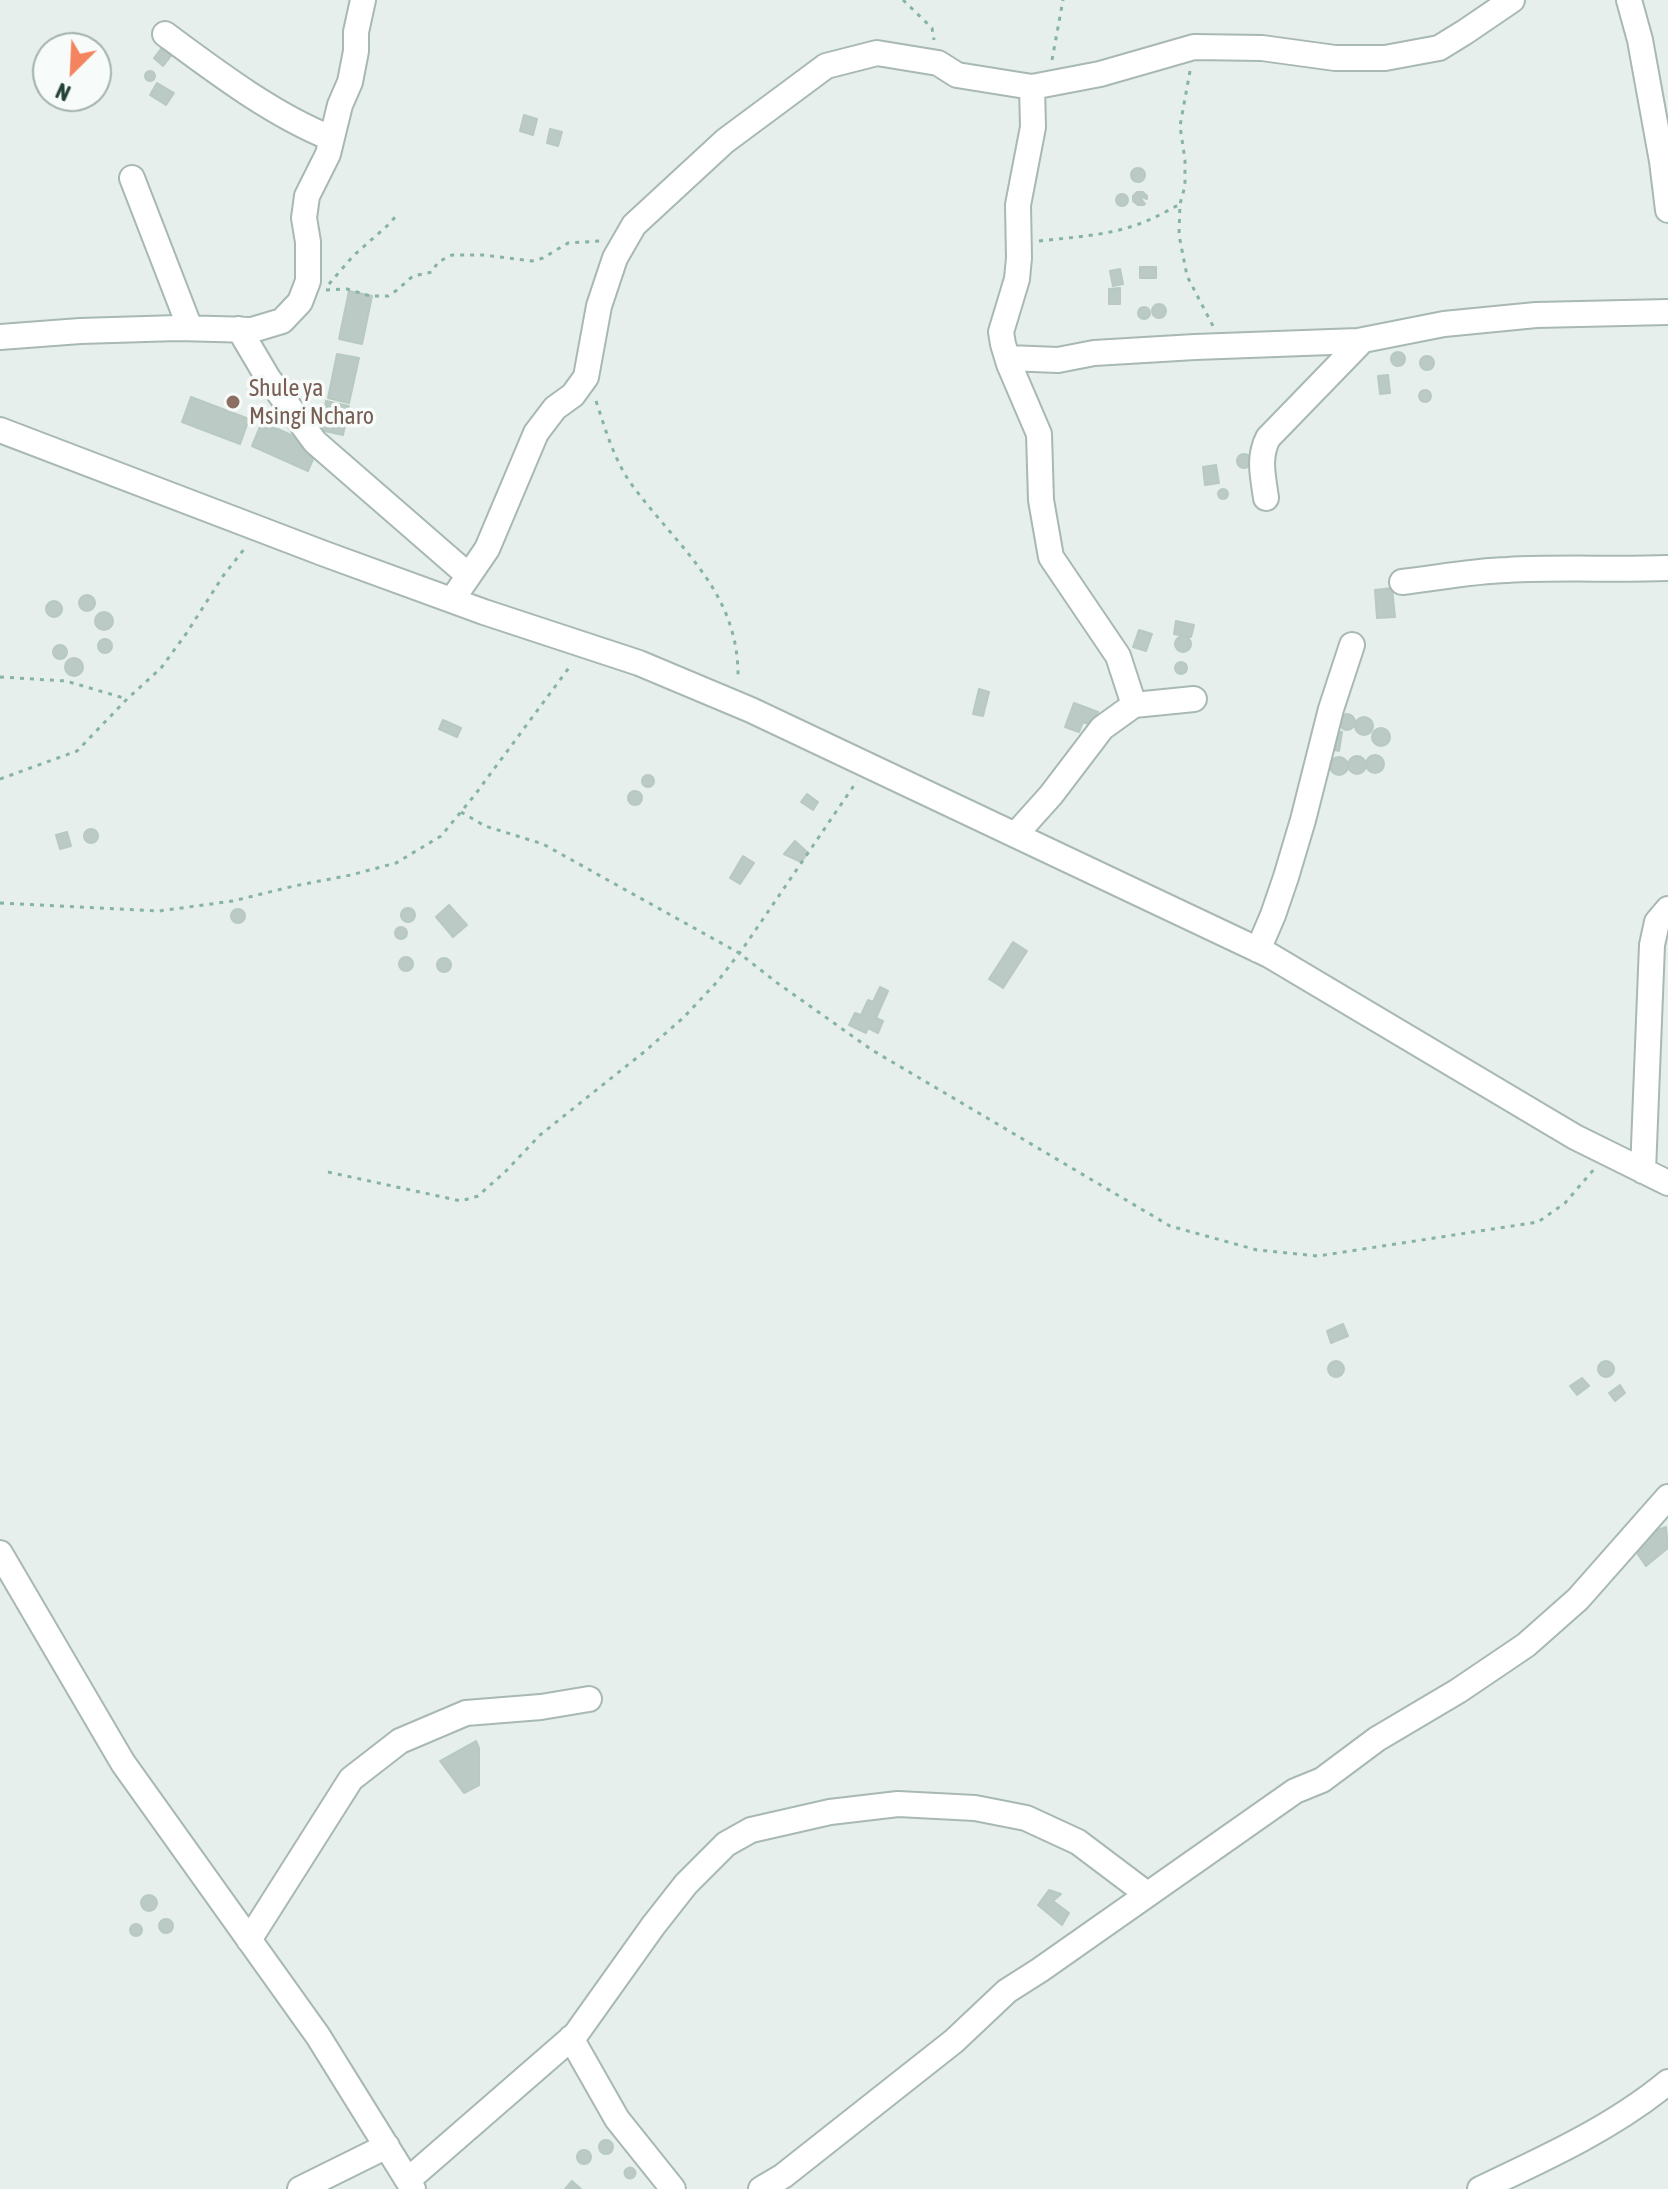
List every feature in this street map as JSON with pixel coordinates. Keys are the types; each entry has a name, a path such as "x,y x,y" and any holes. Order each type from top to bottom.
{"street":[{"path":"0,337 80,331 252,330 282,321 300,302 308,281 308,242 304,218 307,196 328,154 340,105 350,82 363,0"},
{"path":"452,600 487,549 536,433 555,408 573,395 586,377 599,306 615,258 634,225 725,141 826,66 877,53 938,63 957,75 1040,85 1100,74 1194,47 1262,48 1335,58 1385,58 1439,48 1512,0"},
{"path":"1629,0 1640,40 1668,210"},
{"path":"165,34 204,63 304,127 331,138"},
{"path":"1040,85 1018,205 1017,279 1001,332 1009,364 1039,434 1041,500 1051,557 1118,656 1134,705"},
{"path":"132,178 190,328"},
{"path":"1008,358 1058,360 1094,353 1363,340 1444,324 1536,315 1668,312"},
{"path":"239,329 268,378 315,442 468,575"},
{"path":"1266,498 1261,466 1262,450 1268,438 1363,340"},
{"path":"0,430 452,600 639,663 737,704 1258,950 1547,1121 1668,1183"},
{"path":"1402,582 1503,570 1668,568"},
{"path":"1258,950 1286,877 1327,721 1352,645"},
{"path":"1016,834 1051,795 1102,728 1134,705 1194,699"},
{"path":"1643,1171 1660,980 1652,945 1657,922 1668,909"},
{"path":"761,2189 783,2176 954,2041 1007,1991 1295,1791 1322,1780 1377,1739 1458,1691 1526,1645 1578,1599 1668,1497"},
{"path":"0,1553 8,1579 21,1591 123,1763 318,2036 410,2184 571,2038 686,1884 726,1844 751,1830 830,1812 898,1804 975,1808 1026,1818 1078,1842 1147,1894"},
{"path":"249,1940 351,1779 400,1741 466,1713 541,1707 589,1699"},
{"path":"571,2038 617,2119 673,2189"},
{"path":"1480,2189 1564,2149 1654,2094 1668,2082"},
{"path":"300,2189 387,2146"}],"path":[{"path":"903,0 932,28 938,63"},
{"path":"1040,85 1063,0"},
{"path":"1194,47 1180,126 1185,186 1180,204 1179,235 1187,276 1225,347"},
{"path":"1019,243 1118,231 1143,223 1180,204"},
{"path":"398,214 353,256 324,290 347,289 370,296 388,296 413,276 432,272 438,262 452,255 532,261 568,243 625,241"},
{"path":"589,367 594,397 615,458 633,486 700,567 725,608 736,641 737,704"},
{"path":"0,779 77,751 161,668 223,576 260,529"},
{"path":"0,903 159,911 233,901 396,863 441,836 585,646"},
{"path":"0,677 66,681 127,699"},
{"path":"328,1172 461,1201 478,1196 540,1135 593,1095 683,1018 717,982 869,764"},
{"path":"461,812 485,826 543,844 739,953 872,1050 1170,1226 1257,1250 1318,1256 1538,1222 1565,1203 1607,1153"}],"building":[{"path":"164,45 174,52 163,66 154,58"},
{"path":"150,71 155,76 150,81 145,76"},
{"path":"157,83 174,93 166,105 150,95"},
{"path":"524,115 537,119 533,135 520,131"},
{"path":"550,129 562,132 558,146 547,143"},
{"path":"1138,168 1145,175 1138,182 1131,175"},
{"path":"1137,192 1147,196 1147,199 1139,196 1145,204 1138,205 1133,201"},
{"path":"1122,194 1128,200 1122,206 1116,200"},
{"path":"1140,267 1156,267 1156,278 1140,278"},
{"path":"1120,269 1123,284 1113,286 1110,271"},
{"path":"1120,288 1120,304 1109,304 1109,289"},
{"path":"349,291 372,296 362,344 339,339"},
{"path":"1159,304 1166,311 1159,318 1152,311"},
{"path":"1144,307 1150,313 1144,319 1138,313"},
{"path":"1398,352 1405,359 1398,366 1391,359"},
{"path":"337,354 359,358 349,403 328,398"},
{"path":"1427,356 1434,363 1427,370 1420,363"},
{"path":"1388,375 1390,393 1380,394 1378,376"},
{"path":"1420,391 1430,391 1430,401 1420,401"},
{"path":"191,397 249,419 240,444 182,422"},
{"path":"326,401 349,406 343,435 320,430"},
{"path":"262,422 318,447 308,471 252,446"},
{"path":"1244,454 1251,461 1244,468 1237,461"},
{"path":"1216,465 1219,483 1205,485 1203,467"},
{"path":"1223,489 1228,494 1223,499 1218,494"},
{"path":"1392,588 1395,617 1377,618 1375,590"},
{"path":"87,595 93,597 93,609 87,611 81,609 79,603 81,597"},
{"path":"51,601 57,601 62,609 60,615 51,617 46,612 46,606"},
{"path":"100,612 108,612 113,621 111,628 100,630 95,625 95,617"},
{"path":"1176,621 1194,625 1191,637 1174,634"},
{"path":"1139,630 1152,634 1146,651 1133,647"},
{"path":"1180,636 1186,636 1191,644 1189,650 1180,652 1175,647 1175,641"},
{"path":"105,639 112,646 105,653 98,646"},
{"path":"60,645 67,652 60,659 53,652"},
{"path":"70,658 78,658 83,667 81,674 70,676 65,671 65,663"},
{"path":"1176,663 1186,663 1186,673 1176,673"},
{"path":"979,689 989,692 983,716 973,714"},
{"path":"1074,703 1098,712 1093,726 1083,722 1079,732 1065,727"},
{"path":"1347,714 1355,722 1347,730 1339,722"},
{"path":"1364,717 1373,726 1364,735 1355,726"},
{"path":"443,720 461,728 457,737 439,729"},
{"path":"1377,728 1385,728 1390,737 1388,744 1377,746 1372,741 1372,733"},
{"path":"1325,729 1342,732 1339,751 1322,747"},
{"path":"1375,755 1384,764 1375,773 1366,764"},
{"path":"1357,756 1366,765 1357,774 1348,765"},
{"path":"1339,757 1348,766 1339,775 1330,766"},
{"path":"643,776 653,776 653,786 643,786"},
{"path":"635,791 642,798 635,805 628,798"},
{"path":"807,794 818,802 813,810 801,802"},
{"path":"91,829 98,836 91,843 84,836"},
{"path":"67,832 71,846 60,849 56,835"},
{"path":"795,841 808,853 801,862 784,854"},
{"path":"743,856 754,863 740,884 730,878"},
{"path":"449,905 467,925 453,937 436,917"},
{"path":"408,908 415,915 408,922 401,915"},
{"path":"238,909 245,916 238,923 231,916"},
{"path":"396,928 406,928 406,938 396,938"},
{"path":"1013,942 1027,951 1003,988 989,979"},
{"path":"406,957 413,964 406,971 399,964"},
{"path":"444,958 451,965 444,972 437,965"},
{"path":"880,987 888,991 876,1018 883,1021 878,1033 868,1028 866,1033 849,1025 855,1013 861,1015 868,1000 873,1002"},
{"path":"1343,1324 1348,1336 1331,1343 1327,1331"},
{"path":"1336,1361 1342,1363 1342,1375 1336,1377 1330,1375 1328,1369 1330,1363"},
{"path":"1603,1361 1609,1361 1614,1369 1612,1375 1603,1377 1598,1372 1598,1366"},
{"path":"1582,1378 1589,1386 1577,1395 1570,1386"},
{"path":"1620,1385 1625,1393 1615,1401 1609,1393"},
{"path":"1666,1527 1668,1548 1646,1566 1635,1550 1646,1534"},
{"path":"476,1741 479,1748 479,1785 464,1793 440,1761"},
{"path":"1049,1890 1061,1894 1053,1901 1069,1913 1062,1925 1038,1905"},
{"path":"149,1895 155,1897 155,1909 149,1911 143,1909 141,1903 143,1897"},
{"path":"166,1919 173,1926 166,1933 159,1926"},
{"path":"131,1925 141,1925 141,1935 131,1935"},
{"path":"606,2140 613,2147 606,2154 599,2147"},
{"path":"584,2150 591,2157 584,2164 577,2157"},
{"path":"630,2168 635,2173 630,2178 625,2173"},
{"path":"572,2181 581,2189 565,2189"}],"place":[{"name":"Shule ya Msingi Ncharo","path":"233,402"}]}
